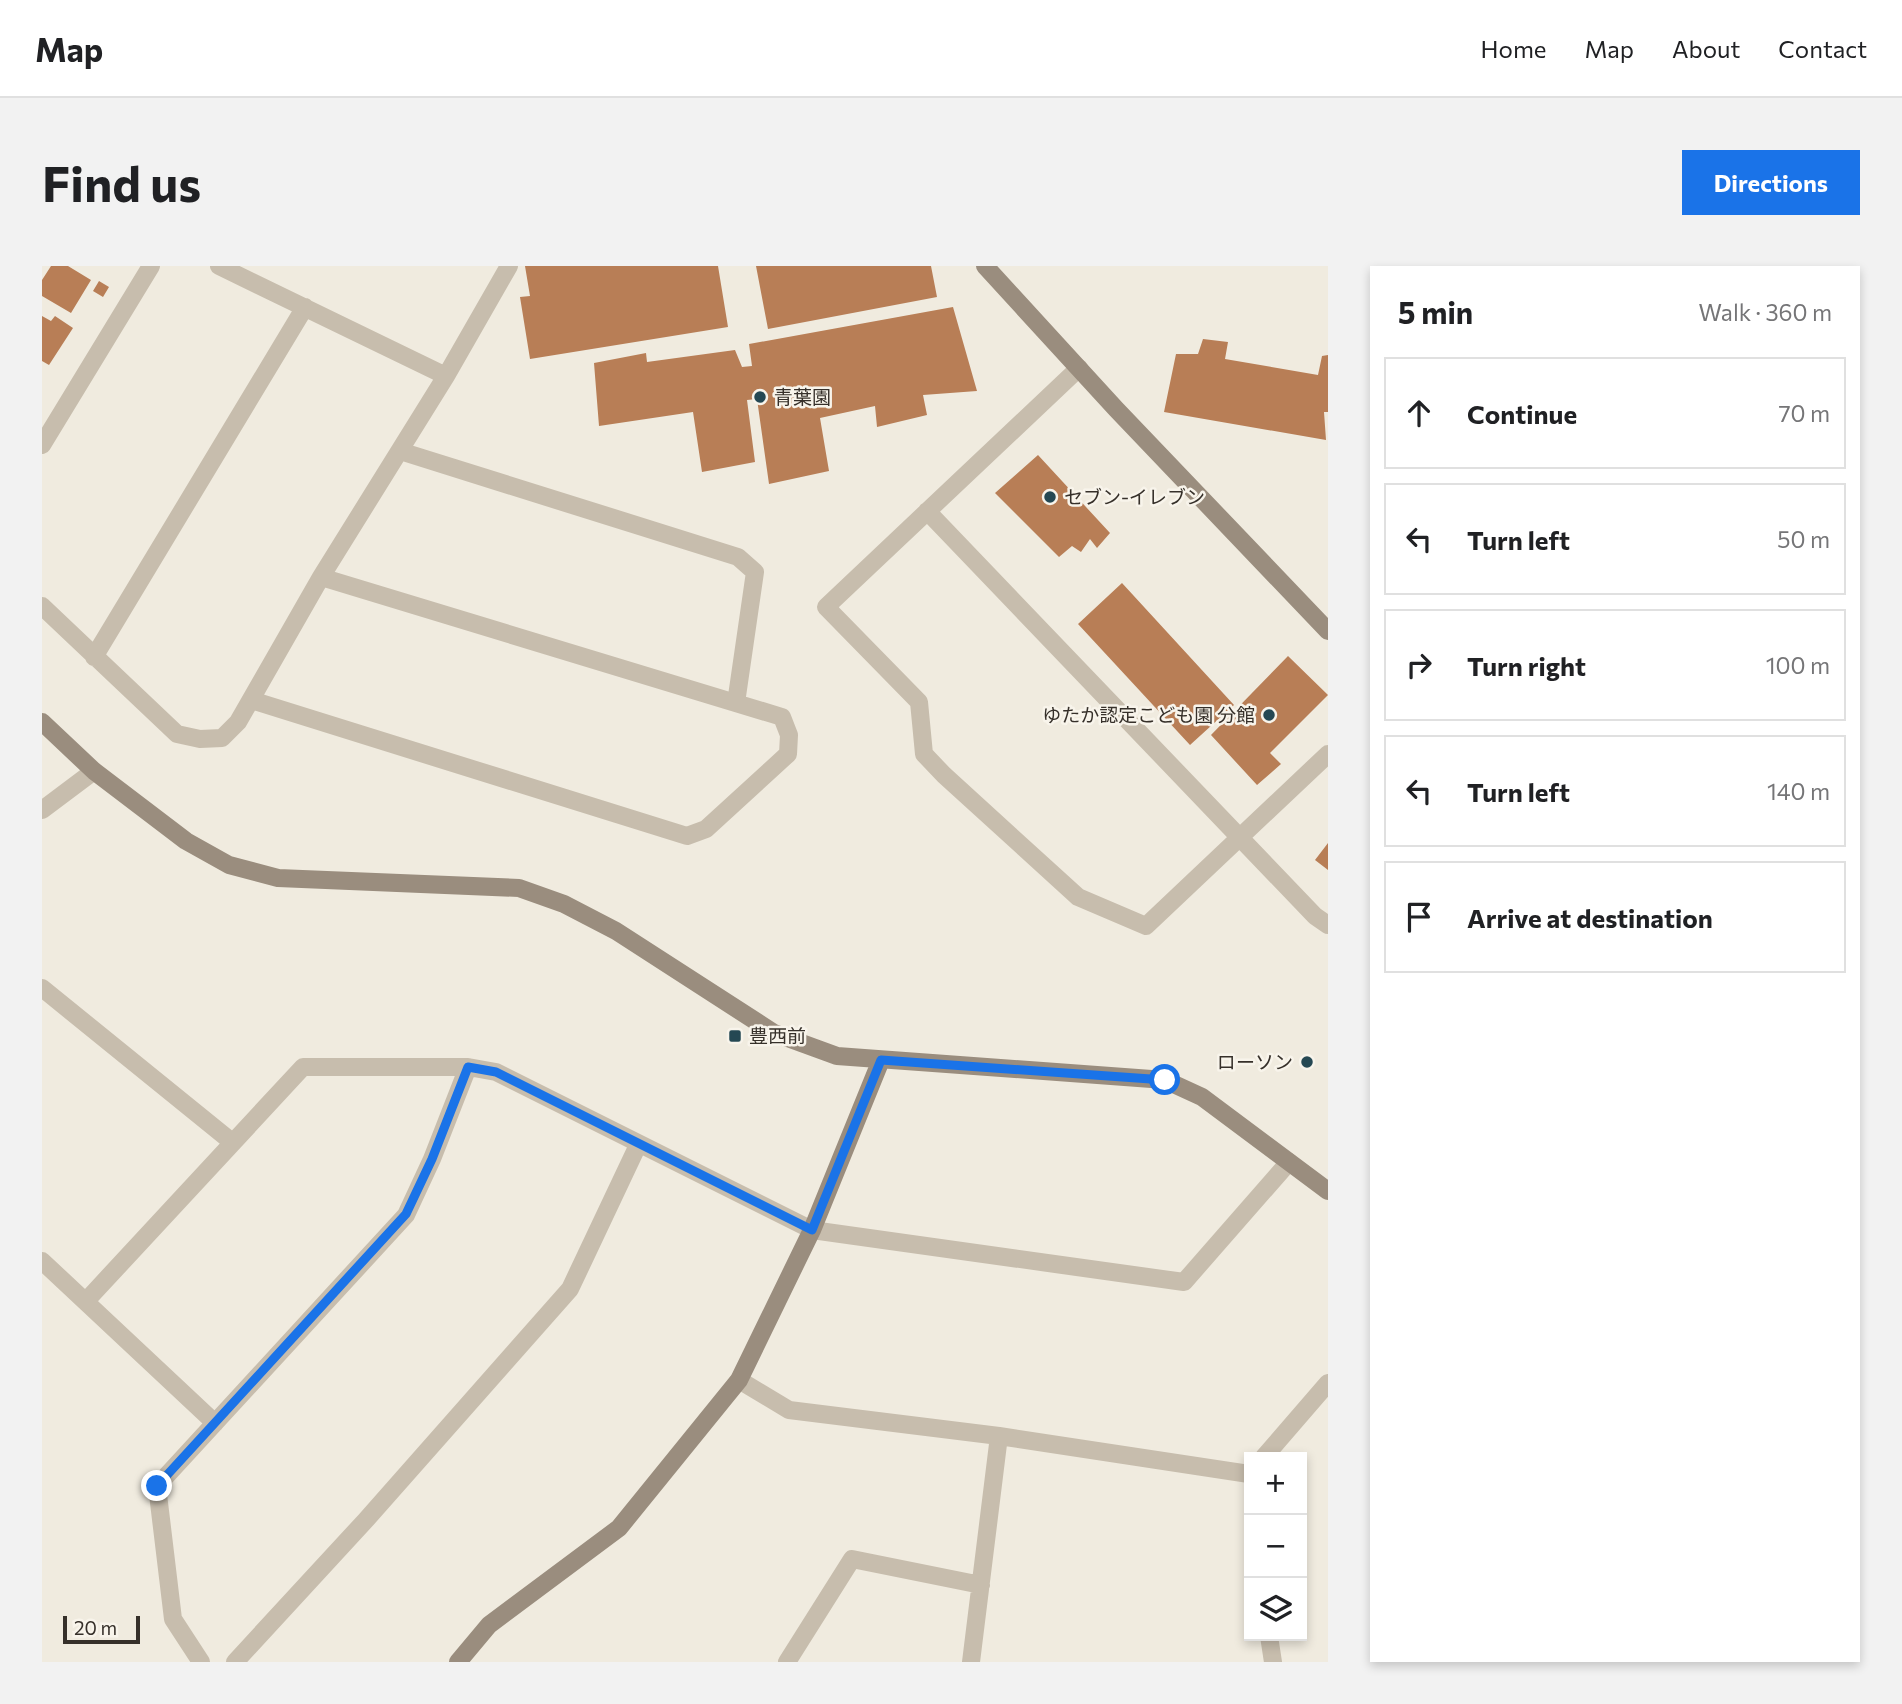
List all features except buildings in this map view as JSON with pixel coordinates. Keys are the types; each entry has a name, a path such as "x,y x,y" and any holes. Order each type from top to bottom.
{"street":[{"path":"42,445 151,266"},
{"path":"219,266 446,376"},
{"path":"42,606 177,734 222,738 239,722 321,577 446,376 509,266"},
{"path":"985,266 1328,631"},
{"path":"94,657 305,307"},
{"path":"1079,368 826,607 919,702 923,754 1078,897 1146,926 1328,754"},
{"path":"400,452 738,557 755,572 736,702"},
{"path":"927,511 1239,838 1315,916 1328,925"},
{"path":"251,700 687,836 706,829 788,754 789,735 782,717 321,577"},
{"path":"42,722 94,771 186,841 229,865 278,878 519,888 564,904 617,931 774,1033 837,1056 1165,1080 1202,1097 1328,1191"},
{"path":"42,810 94,771"},
{"path":"42,988 232,1142"},
{"path":"457,1662 489,1625 619,1528 739,1380 812,1230 881,1060"},
{"path":"86,1301 303,1067 468,1067 496,1072 812,1230 1184,1282 1289,1162"},
{"path":"201,1662 173,1619 157,1486 406,1214 432,1159 468,1067"},
{"path":"235,1662 366,1521 570,1289 638,1144"},
{"path":"42,1261 215,1423"},
{"path":"739,1380 789,1410 999,1436 1244,1473"},
{"path":"1268,1452 1328,1383"},
{"path":"971,1662 999,1436"},
{"path":"788,1662 852,1559 981,1585"},
{"path":"1270,1641 1273,1662"}],"place":[{"name":"青葉園","path":"760,397"},
{"name":"セブン-イレブン","path":"1050,497"},
{"name":"ゆたか認定こども園 分館","path":"1269,715"},
{"name":"豊西前","path":"735,1036"},
{"name":"ローソン","path":"1307,1062"}],"route":[{"path":"157,1486 406,1214 432,1159 468,1067 496,1072 785,1219 812,1230 881,1060 1165,1080"}]}
